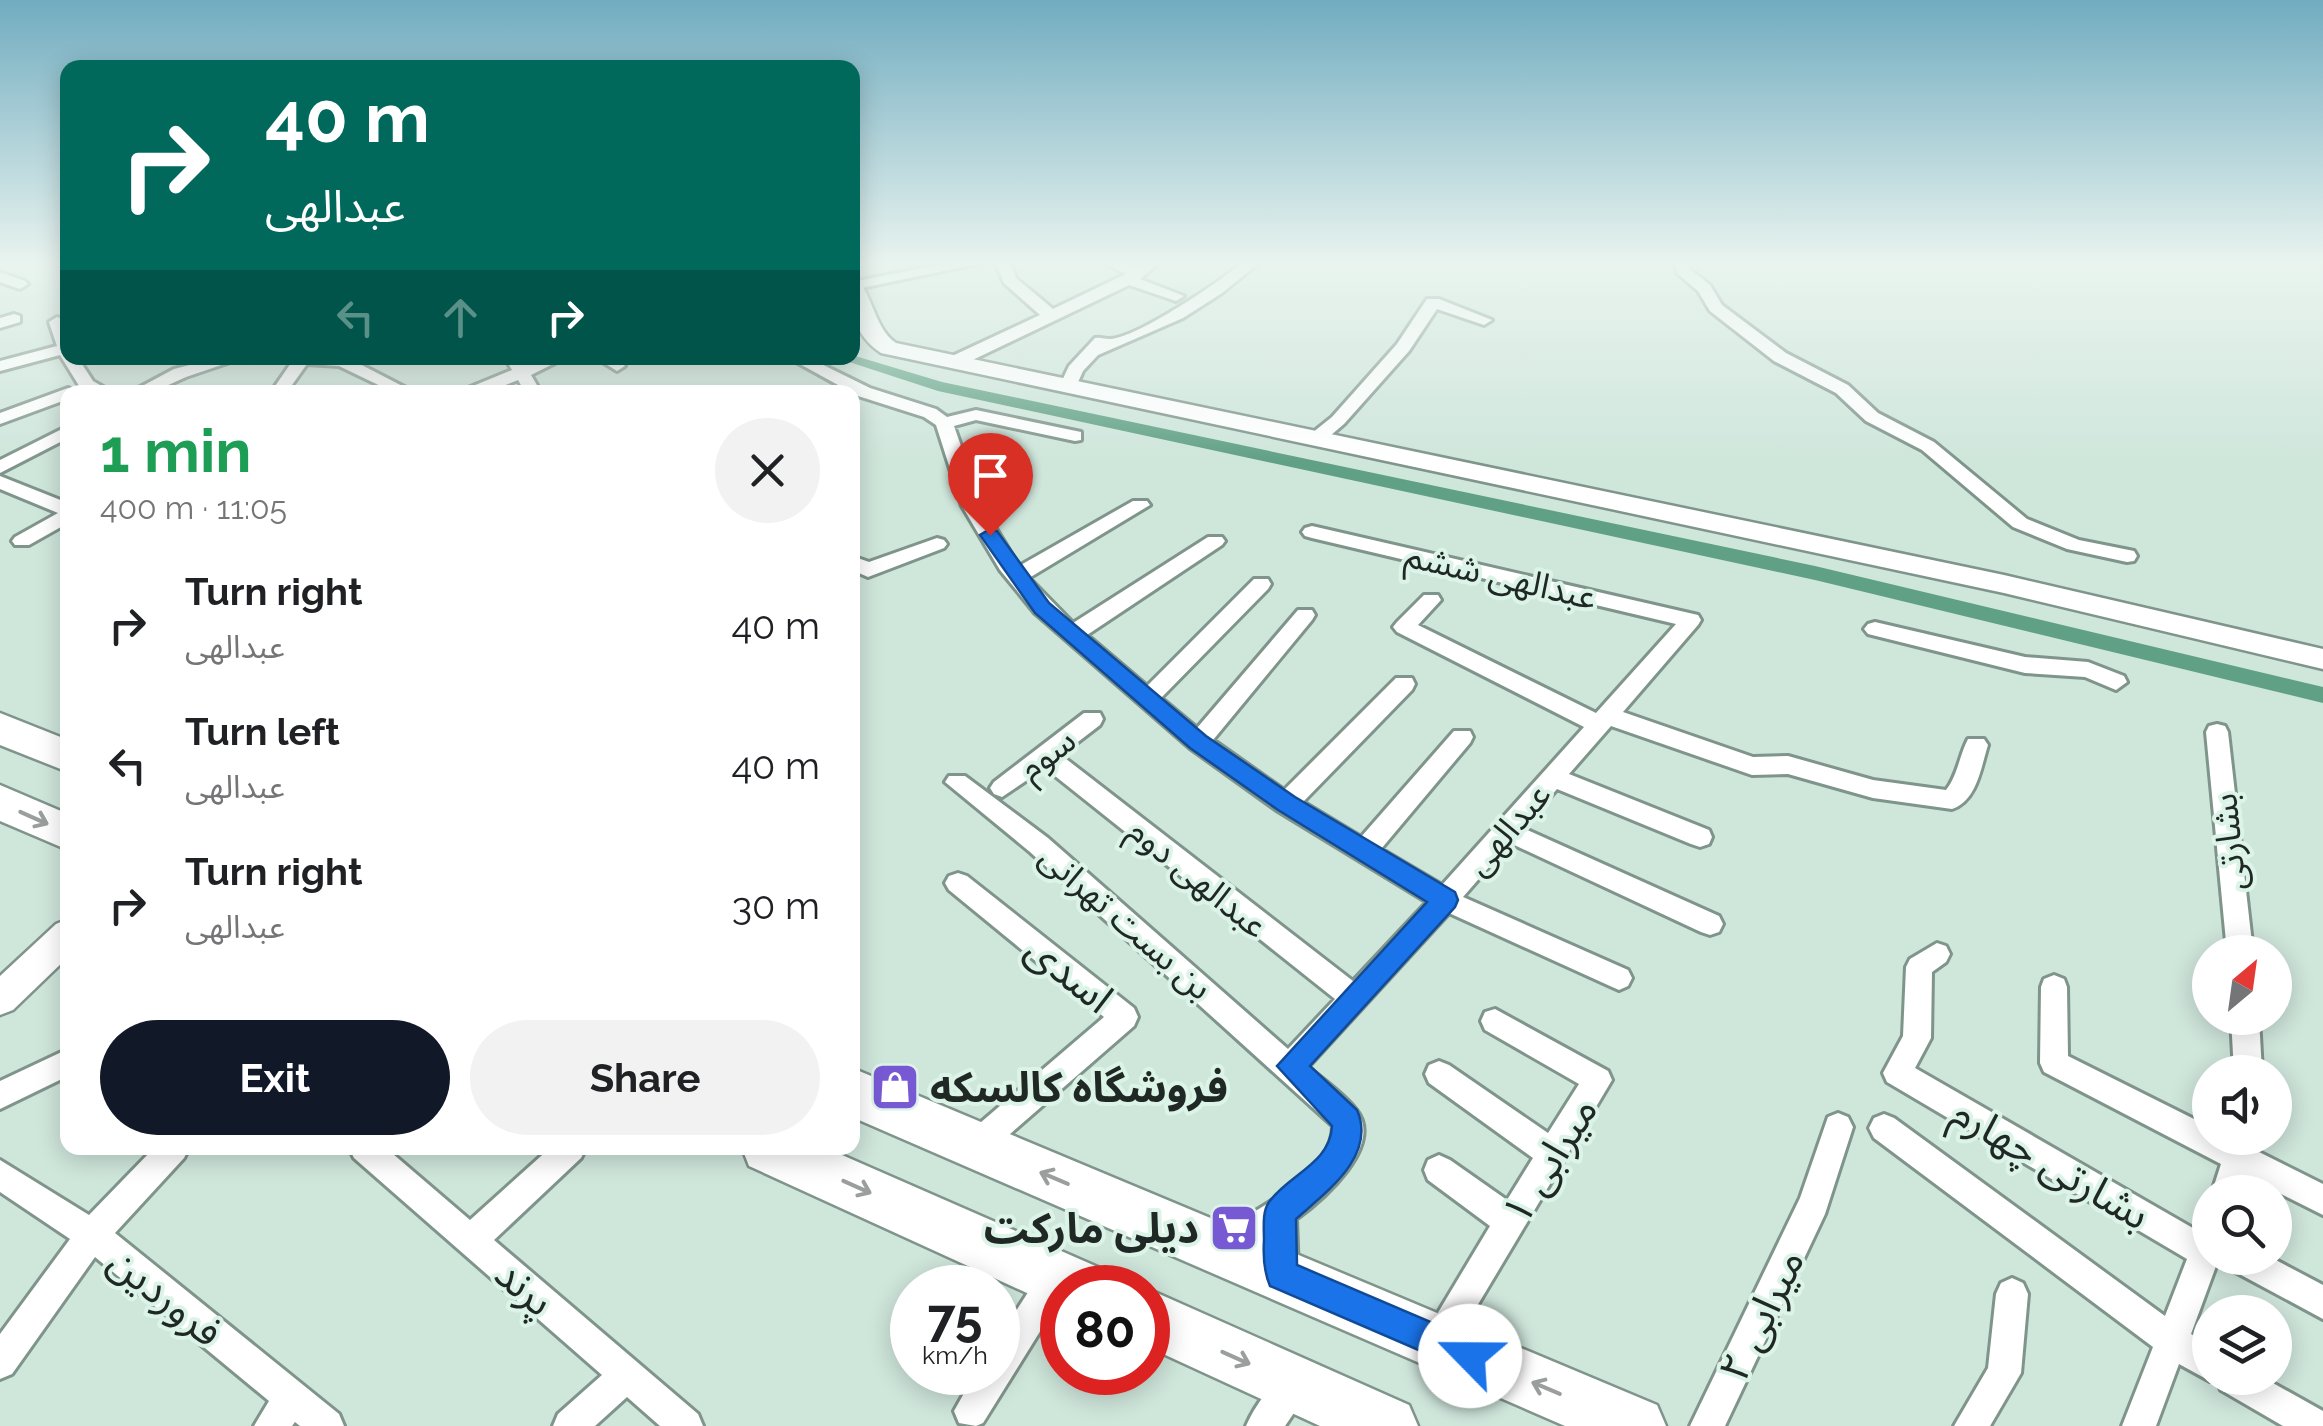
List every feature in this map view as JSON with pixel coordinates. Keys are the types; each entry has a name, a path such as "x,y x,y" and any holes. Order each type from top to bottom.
{"highway":[{"path":"0,728 60,754"},
{"path":"0,802 60,829"},
{"path":"860,1095 1636,1426"},
{"path":"784,1155 1040,1269"},
{"path":"1170,1332 1280,1405 1388,1426"}],"main road":[{"path":"871,329 876,342 956,361 2004,584 2323,659"},
{"path":"0,999 60,942"}],"street":[{"path":"956,361 1025,329"},
{"path":"1092,351 1148,329"},
{"path":"1318,438 1338,426 1362,390 1400,353 1416,329"},
{"path":"1743,329 1780,357 1842,388 1872,417 1928,446 2020,523 2074,545 2127,556"},
{"path":"1068,385 1074,370 1106,334"},
{"path":"0,366 60,354"},
{"path":"156,385 210,365"},
{"path":"349,365 389,385"},
{"path":"485,385 517,365"},
{"path":"811,365 850,385"},
{"path":"368,385 377,380"},
{"path":"860,390 930,413 944,424 972,506 1016,576 1042,608 1198,742 1286,804 1446,900 1619,978"},
{"path":"0,420 60,399"},
{"path":"944,424 976,415 1075,436"},
{"path":"0,467 60,435"},
{"path":"0,482 60,509"},
{"path":"1016,576 1140,506"},
{"path":"22,542 60,518"},
{"name":"عبدالهی ششم","path":"1312,532 1691,620"},
{"path":"1072,634 1216,541"},
{"path":"860,566 868,570 936,544"},
{"path":"1149,697 1261,584"},
{"path":"1430,600 1404,627 1604,720 1709,749 1752,766 1788,765 1873,789 1952,800 1964,785 1976,745"},
{"path":"1198,742 1305,615"},
{"name":"عبدالهی","path":"1291,1066 1446,900 1691,620"},
{"path":"1875,630 2025,665 2088,670 2116,682"},
{"path":"1286,804 1404,684"},
{"name":"سوم","path":"1002,788 1092,719"},
{"name":"بشارتی","path":"2217,732 2238,935"},
{"path":"1364,851 1462,737"},
{"name":"عبدالهی دوم","path":"1046,756 1354,997"},
{"path":"1552,777 1700,837"},
{"name":"بن بست تهرانی","path":"957,782 1039,845 1291,1066"},
{"path":"1504,830 1710,924"},
{"name":"اسدی","path":"958,882 1124,1017 976,1144"},
{"name":"بشارتی چهارم","path":"1937,954 1919,966 1918,1038 1897,1073 2192,1238"},
{"path":"2054,987 2054,1063 2192,1125"},
{"name":"میرابی ۱","path":"1437,1341 1598,1080 1495,1021"},
{"path":"0,1096 60,1066"},
{"path":"1221,1249 1280,1212 1323,1174 1346,1146 1347,1120 1291,1066"},
{"path":"1439,1074 1553,1154"},
{"name":"میرابی ۲","path":"1707,1426 1814,1203 1838,1127"},
{"path":"1884,1128 2192,1353"},
{"path":"0,1362 92,1235 167,1155"},
{"name":"پرند","path":"372,1155 686,1426"},
{"path":"471,1240 562,1155"},
{"path":"2253,1155 2323,1200"},
{"path":"1439,1170 1511,1222"},
{"name":"فروردین","path":"5,1183 92,1235 327,1426"},
{"path":"1280,1212 1282,1275"},
{"path":"2139,1426 2196,1275"},
{"path":"2273,1275 2323,1303"},
{"path":"1971,1426 2004,1373 2012,1294"},
{"path":"1020,1341 1040,1316"},
{"path":"570,1426 627,1375"},
{"path":"971,1411 981,1395"},
{"path":"2262,1395 2316,1426"},
{"path":"271,1426 292,1399"}],"waterway":[{"path":"860,363 938,386 1815,573 2323,695"}],"place":[{"name":"فروشگاه کالسکه","path":"895,1087"},
{"name":"دیلی مارکت","path":"1234,1228"}],"route":[{"path":"990,535 1007,565 1042,608 1198,742 1286,804 1446,900 1291,1066 1347,1120 1346,1146 1323,1174 1280,1212 1279,1248 1282,1275 1470,1356"}]}
